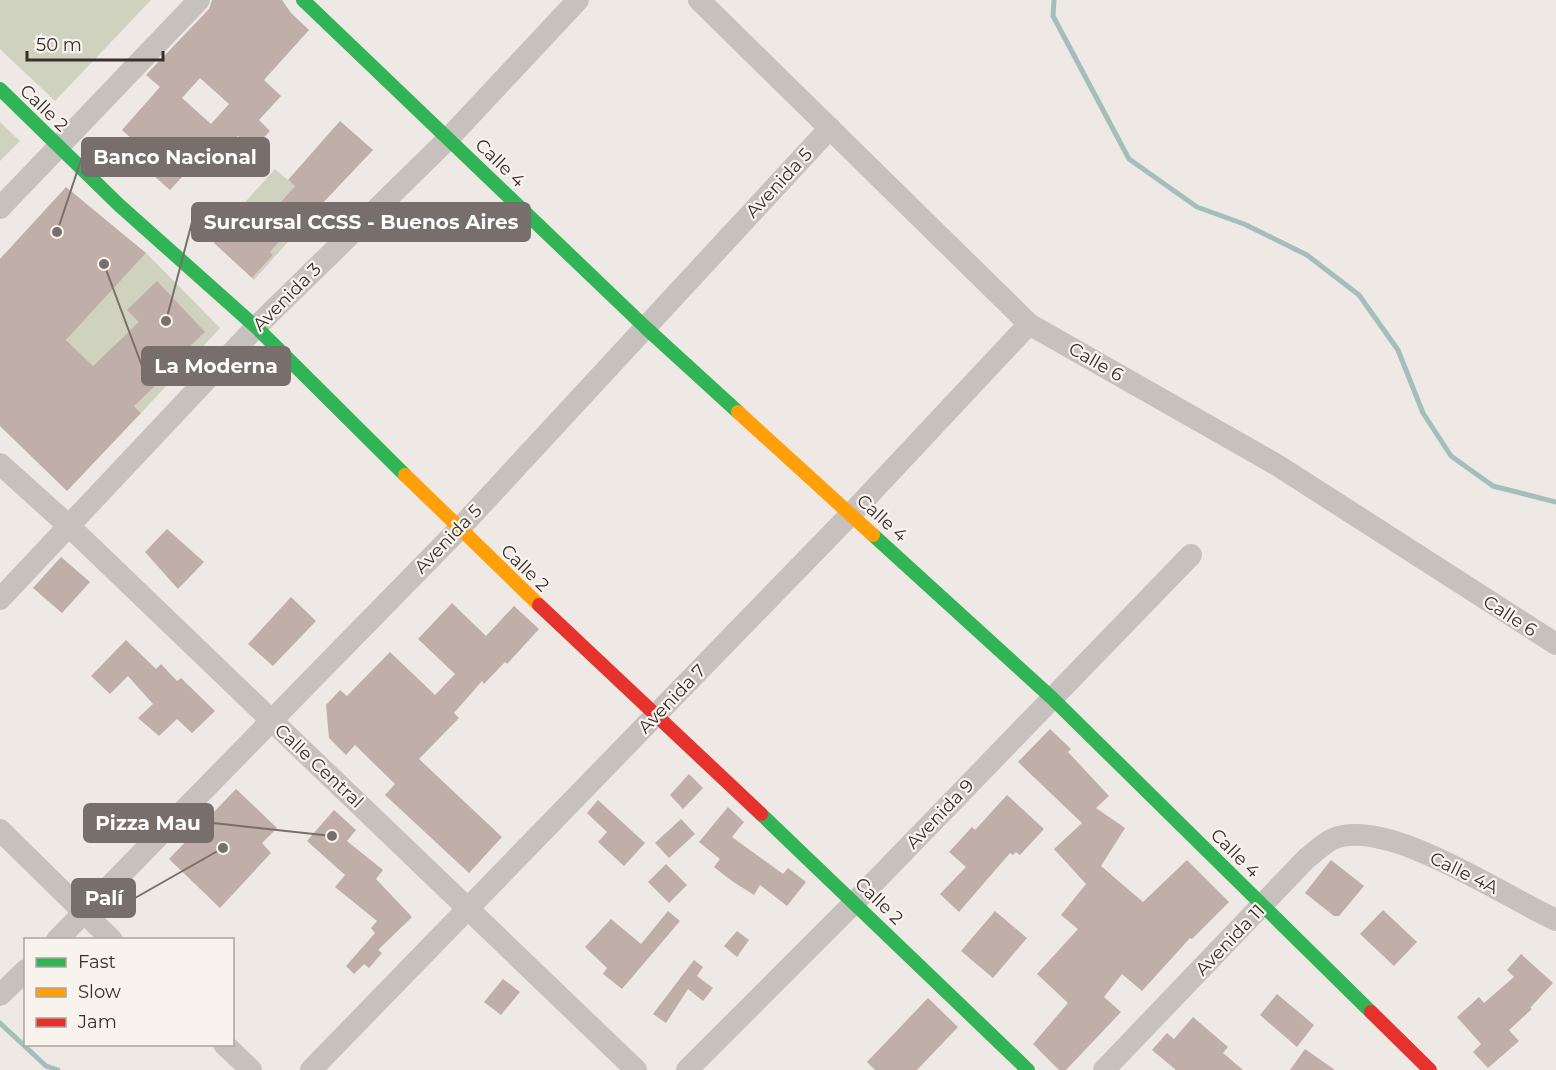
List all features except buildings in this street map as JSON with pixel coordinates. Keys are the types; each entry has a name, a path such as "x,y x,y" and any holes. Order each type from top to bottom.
{"street":[{"path":"0,208 199,0"},
{"name":"Calle 4","path":"303,0 646,328 1052,698 1430,1070"},
{"name":"Avenida 3","path":"0,599 256,327 448,139 578,0"},
{"name":"Calle 6","path":"699,0 1029,324 1277,465 1556,644"},
{"name":"Calle 2","path":"0,89 119,205 256,327 459,529 855,902 1028,1070"},
{"name":"Avenida 5","path":"58,938 459,529 830,128"},
{"name":"Avenida 7","path":"312,1070 850,514 1029,324"},
{"name":"Calle Central","path":"0,464 69,526 636,1070"},
{"name":"Avenida 9","path":"687,1070 855,902 1191,555"},
{"path":"0,830 111,938"},
{"name":"Avenida 11","path":"1104,1070 1263,907 1307,858 1333,839 1368,834"},
{"name":"Calle 4A","path":"1368,834 1459,867 1556,920"},
{"path":"0,995 21,974"},
{"path":"226,1046 251,1070"}],"green space":[{"path":"0,0 151,0 55,101 0,49"},
{"path":"0,122 20,141 0,161"},
{"path":"275,169 295,186 259,226 314,202 319,207 254,280 252,278 273,255 235,221 214,243 211,240"},
{"path":"146,253 220,328 141,413 134,406 169,373 130,331 93,366 66,340"}],"waterway":[{"path":"1054,0 1053,16 1129,159 1197,207 1244,224 1307,255 1359,295 1398,350 1423,413 1451,456 1493,486 1556,502"},
{"path":"0,1023 24,1045"},
{"path":"25,1046 46,1066 58,1070"}],"traffic: fast":[{"path":"303,0 646,328 738,412"},
{"path":"0,89 119,205 256,327 405,475"},
{"path":"873,535 1052,698 1371,1012"},
{"path":"761,814 1028,1070"}],"traffic: slow":[{"path":"738,412 873,535"},
{"path":"405,475 539,605"}],"traffic: jam":[{"path":"539,605 761,814"},
{"path":"1371,1012 1430,1070"}],"place":[{"name":"Banco Nacional","path":"57,232"},
{"name":"La Moderna","path":"104,264"},
{"name":"Surcursal CCSS - Buenos Aires","path":"166,321"},
{"name":"Pizza Mau","path":"332,836"},
{"name":"Palí","path":"223,848"}]}
